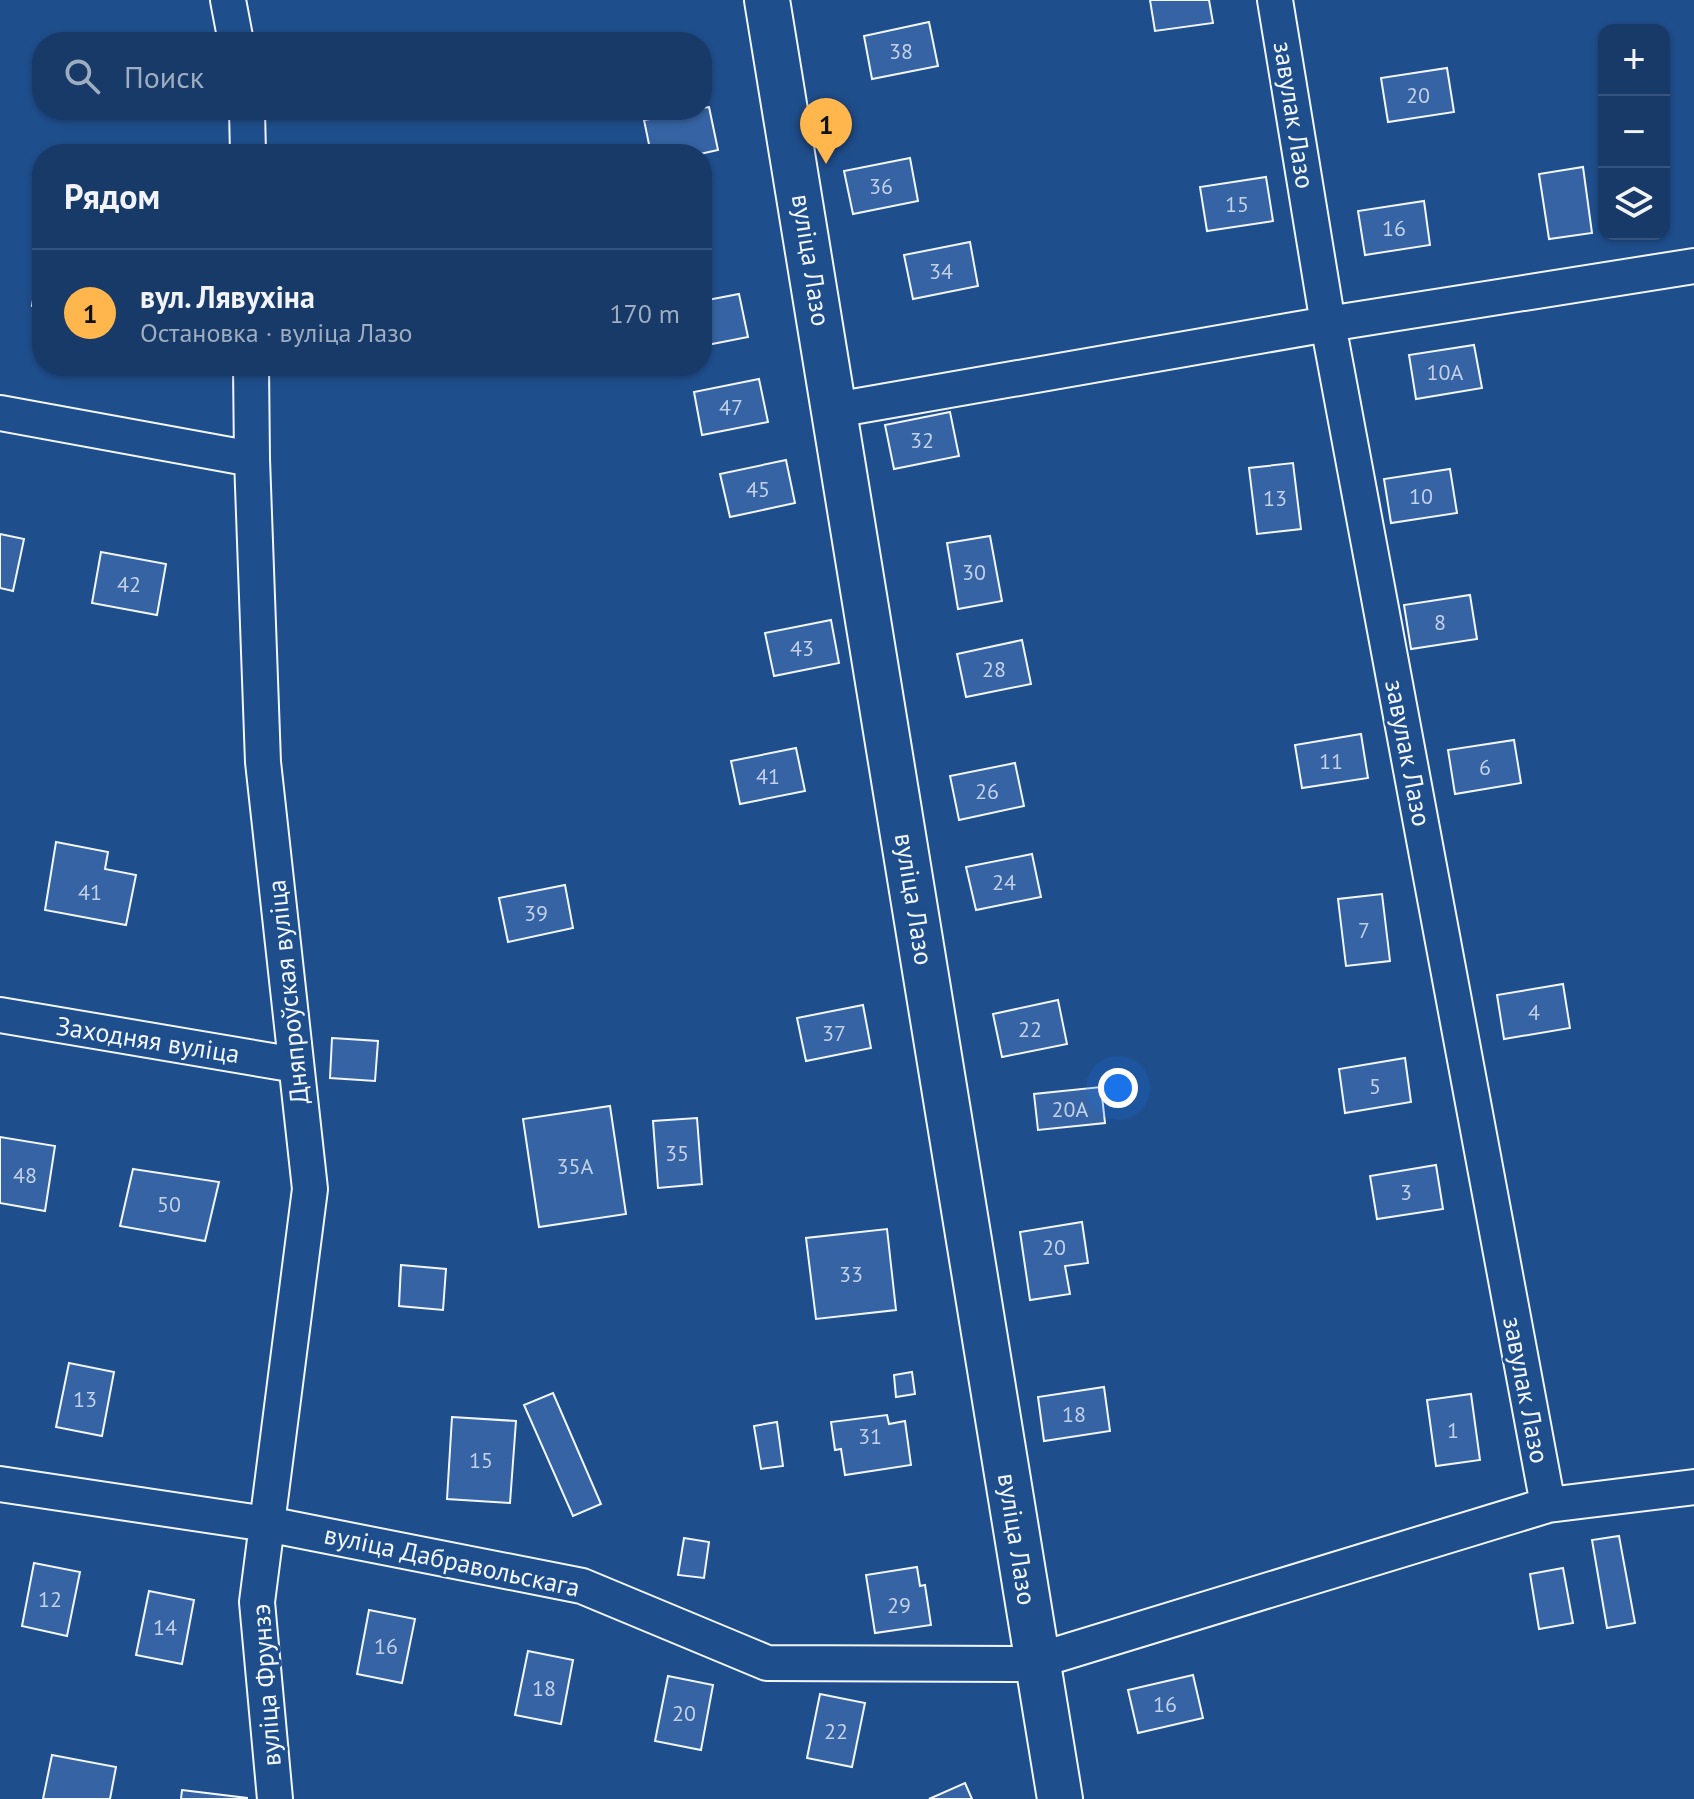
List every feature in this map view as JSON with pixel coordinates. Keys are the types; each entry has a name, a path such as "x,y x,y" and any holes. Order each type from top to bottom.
{"main road":[{"name":"вуліца Лазо","path":"767,0 1060,1799"}],"street":[{"path":"228,0 234,32"},
{"name":"завулак Лазо","path":"1275,0 1328,324 1548,1505"},
{"path":"247,120 248,144"},
{"path":"835,410 1328,324 1694,266"},
{"name":"Дняпроўская вуліца","path":"251,376 263,762 310,1189 267,1524"},
{"path":"0,413 252,459"},
{"name":"Заходняя вуліца","path":"0,1015 296,1065"},
{"name":"вуліца Дабравольскага","path":"0,1484 267,1524 582,1586 767,1663 1016,1664 1036,1661 1548,1505 1694,1487"},
{"name":"вуліца Фрунзэ","path":"267,1524 257,1602 275,1799"}],"building":[{"path":"1150,0 1209,0 1213,23 1155,31"},
{"path":"929,22 938,66 872,79 864,36"},
{"path":"1447,68 1454,112 1388,122 1381,78"},
{"path":"644,120 712,120 718,150 712,151 712,144 649,144"},
{"path":"910,158 918,201 853,214 844,171"},
{"path":"1583,167 1592,233 1549,239 1539,174"},
{"path":"1266,177 1273,221 1207,231 1200,187"},
{"path":"1424,201 1430,245 1365,255 1358,211"},
{"path":"970,242 978,286 913,299 904,255"},
{"path":"739,294 748,337 712,344 712,299"},
{"path":"1474,345 1482,388 1416,399 1409,355"},
{"path":"759,379 768,422 702,435 694,392"},
{"path":"950,412 959,456 894,469 885,425"},
{"path":"786,460 795,503 730,517 720,474"},
{"path":"1293,463 1301,529 1257,534 1249,468"},
{"path":"1450,469 1457,513 1391,523 1384,479"},
{"path":"0,534 24,539 13,591 0,588"},
{"path":"990,536 1002,601 958,609 947,543"},
{"path":"101,552 166,564 157,615 92,603"},
{"path":"1470,595 1477,639 1411,649 1404,605"},
{"path":"831,620 839,663 774,676 765,633"},
{"path":"1022,640 1031,684 966,697 957,654"},
{"path":"1361,734 1368,778 1302,788 1295,745"},
{"path":"1514,740 1521,783 1455,794 1448,750"},
{"path":"796,748 805,791 740,804 731,761"},
{"path":"1015,763 1024,806 959,820 950,776"},
{"path":"56,842 108,852 105,869 136,875 126,925 45,910"},
{"path":"1032,854 1041,897 976,910 966,867"},
{"path":"565,885 573,928 508,942 499,898"},
{"path":"1382,894 1390,961 1346,966 1338,899"},
{"path":"1563,984 1570,1028 1504,1039 1497,995"},
{"path":"1058,1000 1067,1044 1002,1057 993,1014"},
{"path":"863,1005 871,1048 806,1061 797,1018"},
{"path":"332,1038 378,1041 375,1081 330,1078"},
{"path":"1405,1058 1411,1102 1345,1113 1339,1069"},
{"path":"1101,1087 1105,1123 1038,1130 1034,1094"},
{"path":"610,1106 626,1214 539,1227 523,1119"},
{"path":"697,1118 702,1184 658,1188 653,1121"},
{"path":"0,1137 55,1146 45,1211 0,1203"},
{"path":"1436,1165 1443,1209 1377,1219 1370,1176"},
{"path":"133,1169 219,1182 205,1241 120,1226"},
{"path":"1082,1222 1088,1263 1065,1266 1070,1294 1030,1300 1020,1232"},
{"path":"887,1229 896,1310 816,1319 806,1238"},
{"path":"401,1265 446,1269 443,1310 399,1306"},
{"path":"69,1363 114,1372 102,1436 56,1427"},
{"path":"912,1372 915,1394 896,1397 894,1375"},
{"path":"1104,1387 1110,1431 1044,1441 1038,1397"},
{"path":"553,1393 601,1504 573,1516 524,1405"},
{"path":"1471,1394 1480,1460 1436,1466 1427,1400"},
{"path":"887,1415 889,1424 905,1421 911,1465 845,1475 841,1449 835,1450 831,1422"},
{"path":"452,1417 516,1421 510,1503 447,1499"},
{"path":"777,1422 783,1466 761,1469 754,1426"},
{"path":"1619,1536 1635,1623 1607,1628 1592,1540"},
{"path":"684,1538 709,1542 704,1578 678,1575"},
{"path":"34,1563 80,1572 67,1636 22,1626"},
{"path":"917,1567 920,1586 925,1585 931,1625 875,1633 866,1575"},
{"path":"1563,1568 1573,1623 1539,1629 1530,1574"},
{"path":"149,1591 194,1600 182,1664 136,1655"},
{"path":"369,1610 415,1619 402,1683 357,1674"},
{"path":"528,1651 573,1660 561,1724 515,1715"},
{"path":"1193,1675 1203,1718 1138,1733 1128,1690"},
{"path":"668,1676 713,1685 701,1750 655,1741"},
{"path":"820,1694 865,1703 852,1767 807,1758"},
{"path":"52,1755 116,1767 110,1799 43,1799"},
{"path":"965,1783 972,1799 929,1799"},
{"path":"182,1790 247,1798 247,1799 181,1799"}],"place":[{"name":"вул. Лявухіна","path":"826,164"}]}
